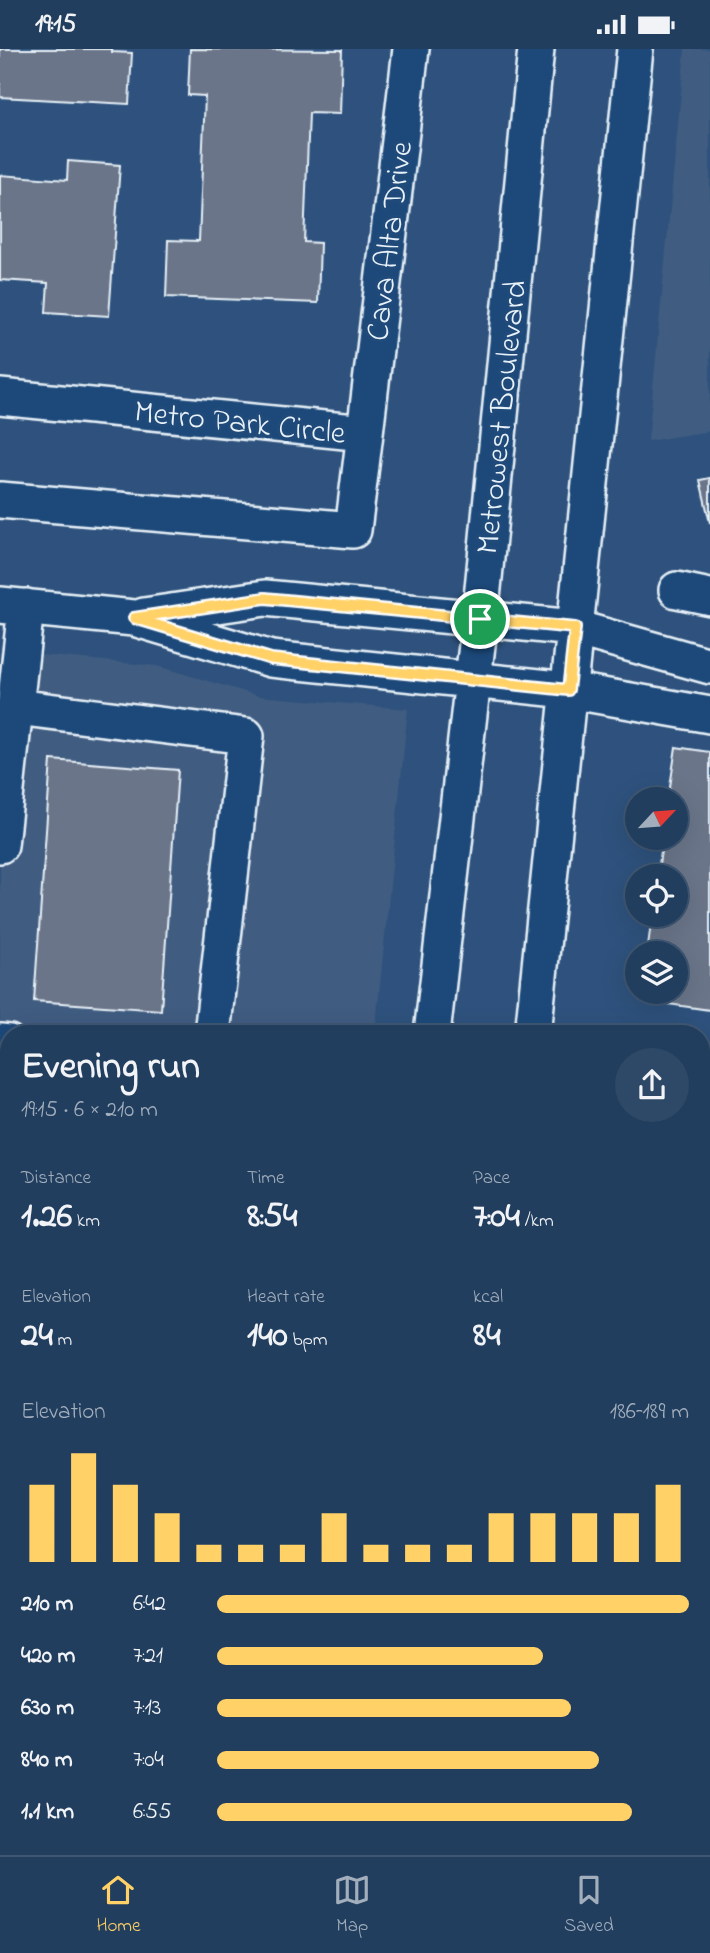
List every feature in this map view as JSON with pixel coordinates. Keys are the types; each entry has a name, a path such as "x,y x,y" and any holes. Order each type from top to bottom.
{"street":[{"name":"Cava Alta Drive","path":"365,433 411,49"},
{"name":"Metrowest Boulevard","path":"433,1025 480,619 536,49"},
{"path":"534,1025 635,49"},
{"name":"Metro Park Circle","path":"0,397 365,433 353,530 0,500"},
{"path":"134,618 265,598 575,628 710,666"},
{"path":"0,845 16,707 13,606 134,618 271,659 568,690 710,715"},
{"path":"16,707 246,736 213,1025"}],"shaded area":[{"path":"685,49 710,49 710,431 648,441"},
{"path":"0,651 157,666 259,696 408,709 376,1025 0,1025"}],"building":[{"path":"0,49 112,49 112,52 132,53 129,104 0,97"},
{"path":"190,49 342,50 340,114 309,113 304,242 320,243 318,303 166,297 168,240 199,241 205,96 188,95"},
{"path":"68,161 120,165 109,316 46,312 48,283 0,280 0,175 67,180"},
{"path":"710,478 710,523 700,480"},
{"path":"676,747 710,752 710,1010 668,1004 688,1004 688,941 649,941 650,927 688,927 688,864 659,864 661,851 688,851 688,787 670,787"},
{"path":"51,760 178,770 161,1010 34,1001"}],"route":[{"path":"265,598 480,619 575,628 568,690 421,677 271,659 134,618 265,598"}]}
